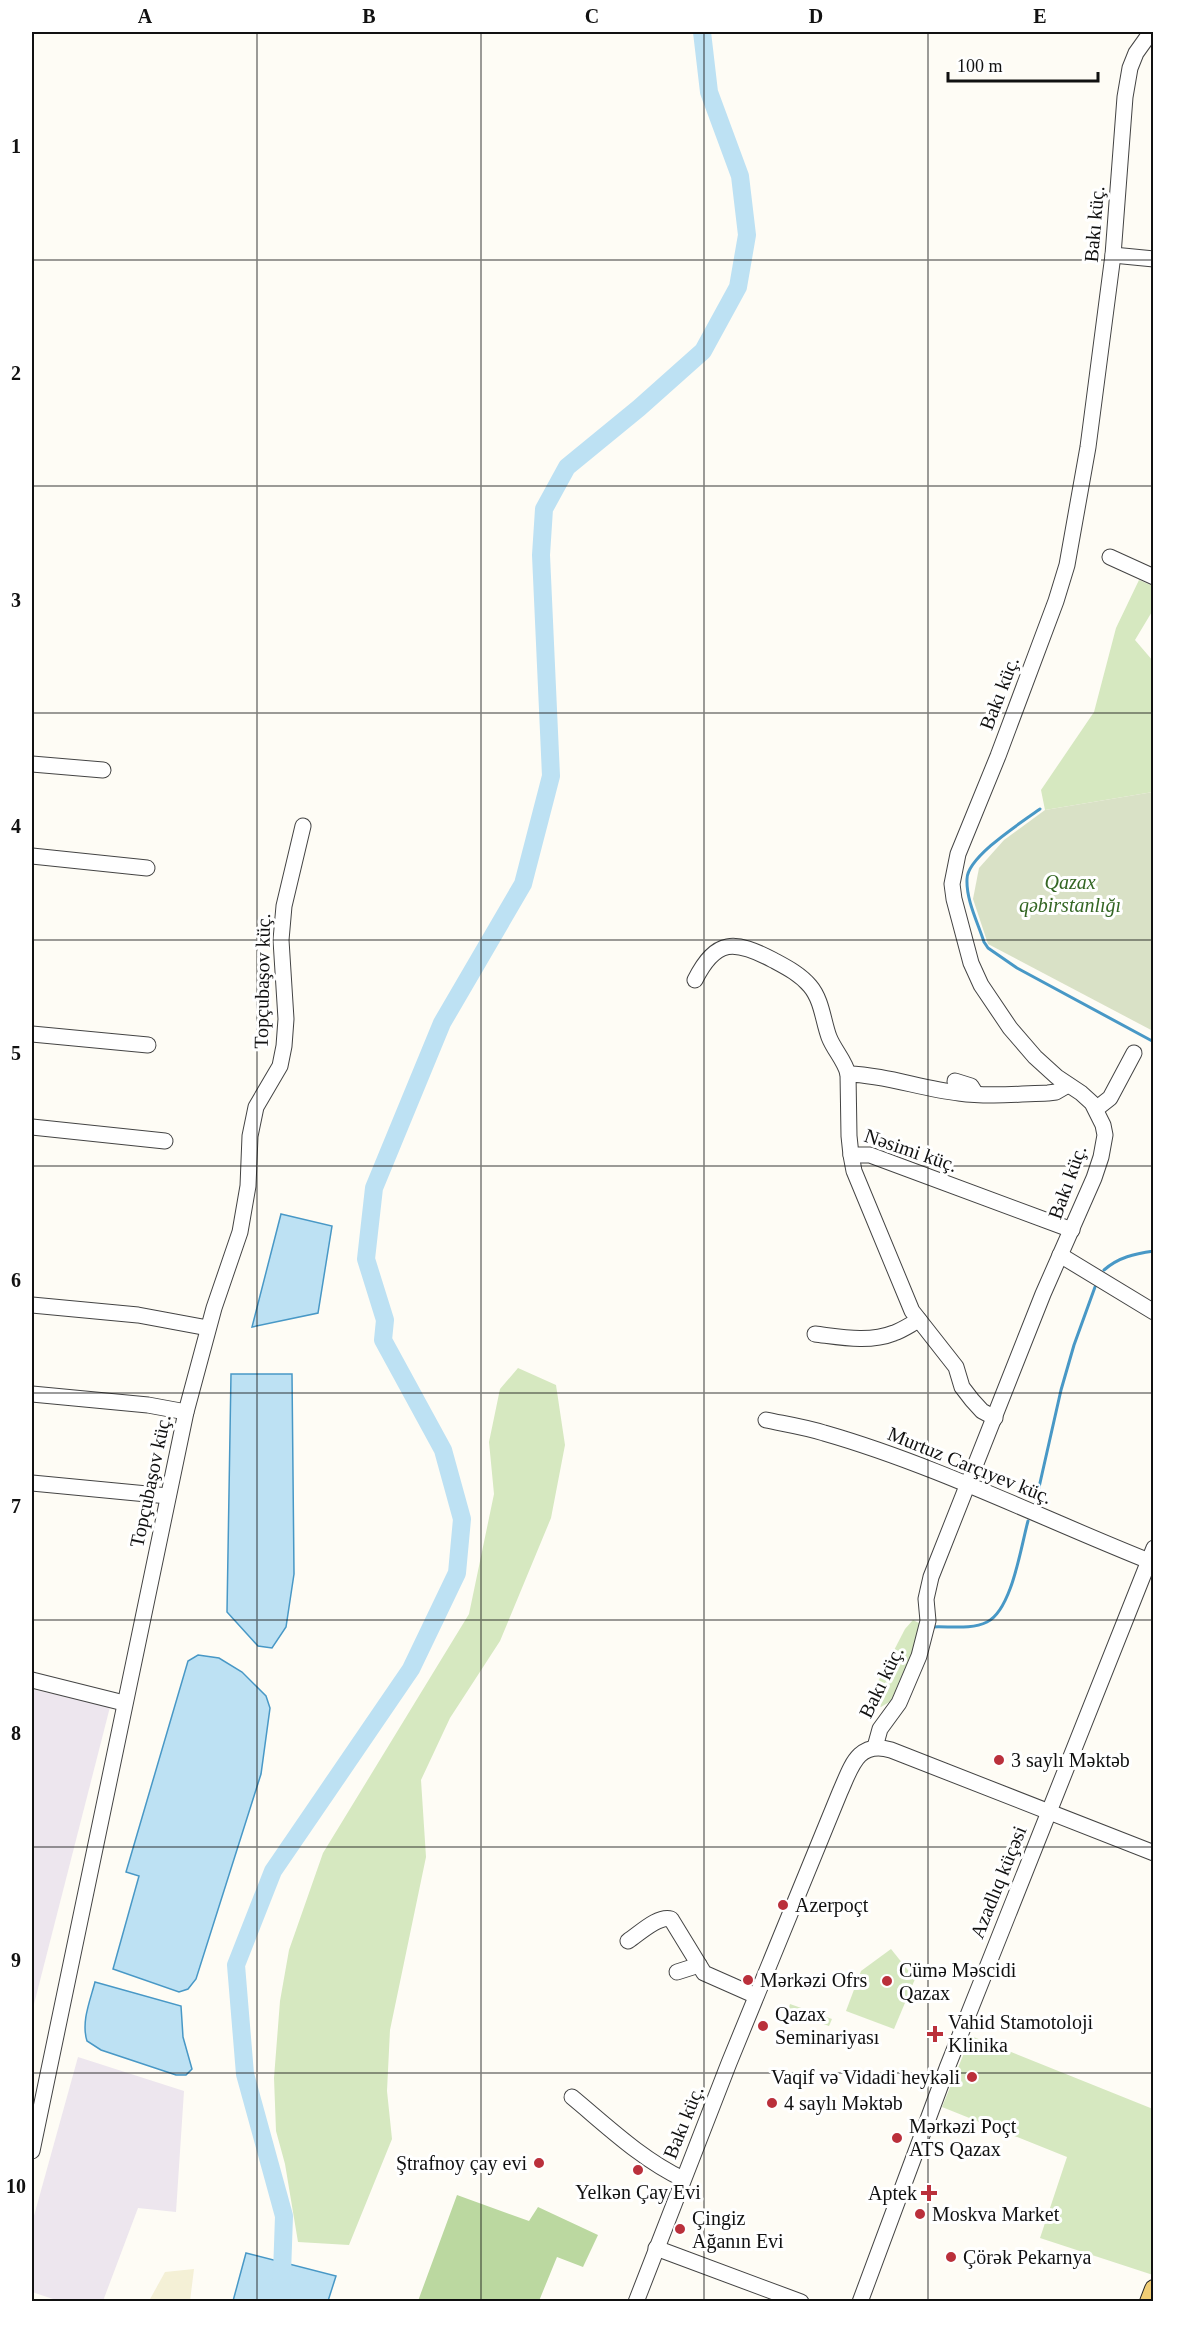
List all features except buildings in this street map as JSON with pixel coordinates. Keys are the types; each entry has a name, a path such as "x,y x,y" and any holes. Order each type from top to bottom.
{"main road":[{"path":"1149,2301 1154,2289"}],"street":[{"name":"Bakı küç.","path":"636,2301 756,1996 850,1770 861,1754 875,1747 880,1729 898,1703 919,1656 928,1621 926,1599 929,1584 1101,1157 1105,1135 1096,1110 1081,1093 1046,1067 1020,1040 981,985 971,963 952,884 958,854 998,756 1056,601 1067,565 1089,436 1113,255 1125,97 1130,68 1136,53 1151,32"},
{"path":"1113,255 1154,259"},
{"path":"1110,557 1154,577"},
{"path":"32,764 103,770"},
{"name":"Topçubaşov küç.","path":"32,2151 186,1412 208,1328 240,1232 248,1186 250,1136 256,1107 280,1066 286,1019 281,940 285,906 303,826"},
{"path":"32,856 147,868"},
{"path":"695,980 704,963 711,957 737,945 750,948 787,967 803,979 817,996 830,1039 848,1074 874,1076 958,1093 976,1094 1048,1093 1056,1092 1068,1085"},
{"path":"32,1034 148,1045"},
{"path":"1096,1110 1110,1098 1134,1053"},
{"name":"Nəsimi küç.","path":"848,1074 851,1155 870,1155 1072,1230"},
{"path":"955,1081 971,1086 976,1094"},
{"path":"32,1127 165,1141"},
{"path":"851,1155 854,1171 904,1293 919,1320 956,1367 962,1387 982,1411 994,1418"},
{"path":"1060,1255 1154,1312"},
{"path":"32,1305 138,1315 208,1328"},
{"path":"815,1334 879,1338 895,1333 919,1320"},
{"path":"32,1394 148,1405 186,1412"},
{"name":"Murtuz Carçıyev küç.","path":"766,1420 822,1432 860,1444 1152,1557"},
{"path":"32,1483 168,1496"},
{"name":"Azadlıq küçəsi","path":"860,2301 946,2068 1152,1557"},
{"path":"32,1680 124,1703"},
{"path":"875,1747 891,1750 1154,1853"},
{"path":"628,1941 667,1917 675,1922 699,1965 711,1977 756,1996"},
{"path":"677,1972 699,1965"},
{"path":"572,2097 644,2156 665,2171 683,2179"},
{"path":"656,2248 801,2301"}],"shaded area":[{"path":"32,1689 110,1707 32,2012"},
{"path":"78,2057 184,2091 176,2212 138,2208 103,2301 59,2301 32,2292 32,2223"},
{"path":"194,2269 190,2301 149,2301 165,2272"}],"green space":[{"path":"1139,580 1153,586 1153,610 1135,640 1153,661 1153,792 1045,810 1041,790 1094,712 1116,628"},
{"name":"Qazax qəbirstanlığı","path":"1154,792 1153,1031 988,944 973,899 979,868 1004,840 1045,810"},
{"path":"518,1368 556,1385 565,1445 551,1518 500,1641 450,1718 421,1780 426,1857 390,2030 387,2091 392,2139 349,2245 298,2242 285,2164 276,2131 274,2078 280,2001 289,1950 323,1853 469,1614 494,1494 489,1442 500,1389"},
{"path":"913,1620 921,1624 922,1629 891,1701 881,1707 875,1705 872,1699 873,1691 905,1629"},
{"path":"891,1949 915,1979 894,2029 846,2011 861,1971"},
{"path":"790,2004 832,2019 829,2026 788,2011"},
{"path":"971,2036 1153,2109 1153,2275 1040,2238 1067,2157 942,2107"},
{"path":"457,2195 529,2221 538,2207 598,2235 583,2267 557,2257 539,2301 418,2301"}],"water":[{"path":"281,1214 332,1226 318,1313 252,1327"},
{"path":"231,1374 292,1374 294,1574 286,1627 272,1648 258,1646 227,1612"},
{"path":"198,1655 219,1658 242,1672 266,1696 270,1708 261,1774 196,1979 188,1989 179,1992 113,1969 139,1876 126,1872 188,1661"},
{"path":"95,1982 181,2006 183,2037 192,2069 186,2075 176,2075 101,2050 87,2041 85,2026"},
{"path":"246,2253 336,2276 328,2301 233,2301"}],"waterway":[{"path":"281,2302 284,2216 245,2074 236,1965 273,1871 411,1669 457,1573 462,1519 443,1450 383,1340 385,1320 366,1259 374,1188 442,1023 523,884 551,776 541,555 544,509 567,467 639,408 703,351 738,287 747,235 740,176 709,92 702,32"},
{"path":"1040,809 985,851 969,870 968,895 984,942 988,948 1017,968 1154,1042"},
{"path":"1104,1270 1127,1257 1154,1251"},
{"path":"1035,1505 1061,1390 1095,1287"},
{"path":"932,1627 974,1626 987,1622 996,1615 1009,1591 1028,1521"}],"place":[{"name":"3 saylı Məktəb","path":"999,1760"},
{"name":"Azerpoçt","path":"783,1905"},
{"name":"Mərkəzi Ofrs","path":"748,1980"},
{"name":"Cümə Məscidi Qazax","path":"887,1981"},
{"name":"Qazax Seminariyası","path":"763,2026"},
{"name":"Vahid Stamotoloji Klinika","path":"935,2034"},
{"name":"Vaqif və Vidadi heykəli","path":"972,2077"},
{"name":"4 saylı Məktəb","path":"772,2103"},
{"name":"Mərkəzi Poçt ATS Qazax","path":"897,2138"},
{"name":"Ştrafnoy çay evi","path":"539,2163"},
{"name":"Yelkən Çay Evi","path":"638,2170"},
{"name":"Aptek","path":"929,2193"},
{"name":"Moskva Market","path":"920,2214"},
{"name":"Çingiz Ağanın Evi","path":"680,2229"},
{"name":"Çörək Pekarnya","path":"951,2257"}]}
